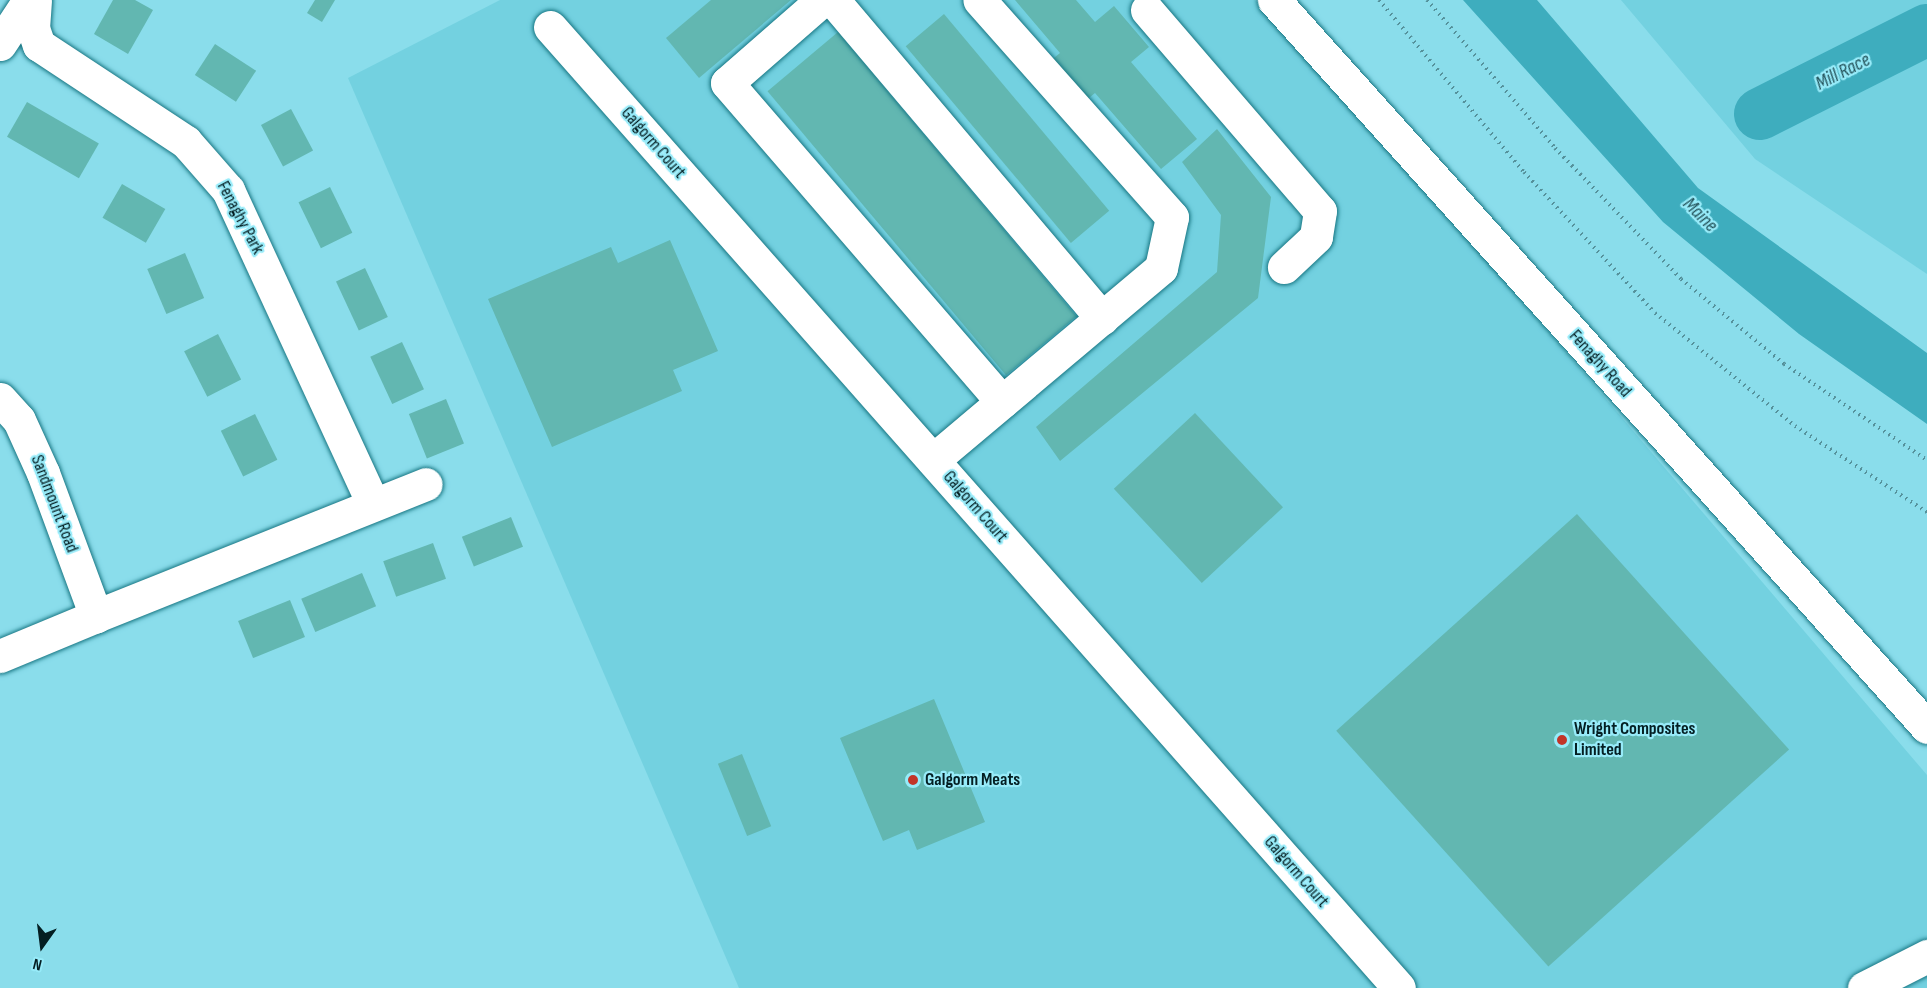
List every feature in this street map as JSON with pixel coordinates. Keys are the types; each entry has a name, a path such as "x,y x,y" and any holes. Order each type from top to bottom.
{"street":[{"path":"0,44 29,0"},
{"name":"Fenaghy Park","path":"35,0 33,28 39,45 186,142 228,190 373,504"},
{"path":"822,0 727,83 1002,402"},
{"path":"833,0 1102,318"},
{"path":"933,460 1161,268 1172,217 979,0"},
{"name":"Fenaghy Road","path":"1274,0 1927,726"},
{"path":"1148,3 1320,211 1316,237 1284,267"},
{"name":"Galgorm Court","path":"550,27 1399,988"},
{"name":"Sandmount Road","path":"0,399 19,420 43,473 96,616"},
{"path":"0,656 217,564 426,484"},
{"path":"1873,986 1927,957"}],"path":[{"path":"1379,0 1524,172 1655,313 1795,426 1927,512"},
{"path":"1427,0 1555,147 1681,279 1784,364 1927,460"}],"shaded area":[{"path":"500,0 1255,0 1430,193 1927,775 1927,988 739,988 348,78"},
{"path":"1621,0 1927,0 1927,274 1755,159"}],"water":[{"name":"Maine","path":"1463,0 1537,0 1698,188 1927,353 1927,424 1799,334 1663,222"}],"building":[{"path":"113,0 135,0 153,10 128,54 94,34"},
{"path":"315,0 335,0 322,22 307,13"},
{"path":"711,0 791,0 699,78 666,38"},
{"path":"1015,0 1076,0 1095,22 1114,6 1149,47 1131,62 1197,139 1161,169 1095,93 1084,102 1049,62 1060,53"},
{"path":"944,14 1109,211 1071,243 906,46"},
{"path":"838,32 1076,316 1006,375 768,91"},
{"path":"215,44 256,71 236,102 195,75"},
{"path":"27,102 99,144 79,178 7,137"},
{"path":"291,109 313,150 283,166 261,125"},
{"path":"1217,129 1271,197 1258,298 1060,461 1036,427 1217,272 1221,215 1182,162"},
{"path":"122,184 165,209 146,243 102,218"},
{"path":"330,187 352,233 321,248 299,202"},
{"path":"670,240 718,351 673,370 682,391 552,447 488,299 611,247 618,263"},
{"path":"185,253 204,298 166,314 147,269"},
{"path":"365,268 388,317 359,330 336,282"},
{"path":"218,334 241,379 207,397 184,351"},
{"path":"402,342 424,389 392,404 370,357"},
{"path":"446,399 464,444 427,458 409,414"},
{"path":"1195,413 1283,507 1202,583 1114,489"},
{"path":"255,414 277,460 243,476 221,431"},
{"name":"Wright Composites Limited","path":"1577,514 1789,750 1548,966 1336,731"},
{"path":"511,517 523,547 474,567 462,537"},
{"path":"433,543 446,579 396,597 383,561"},
{"path":"362,573 376,606 315,632 301,599"},
{"path":"290,600 305,637 253,658 238,621"},
{"name":"Galgorm Meats","path":"934,699 985,822 917,850 909,830 883,841 840,738"},
{"path":"742,754 771,826 747,836 718,764"}],"waterway":[{"name":"Mill Race","path":"1760,114 1927,30"}],"place":[{"name":"Wright Composites Limited","path":"1562,740"},
{"name":"Galgorm Meats","path":"913,780"}]}
